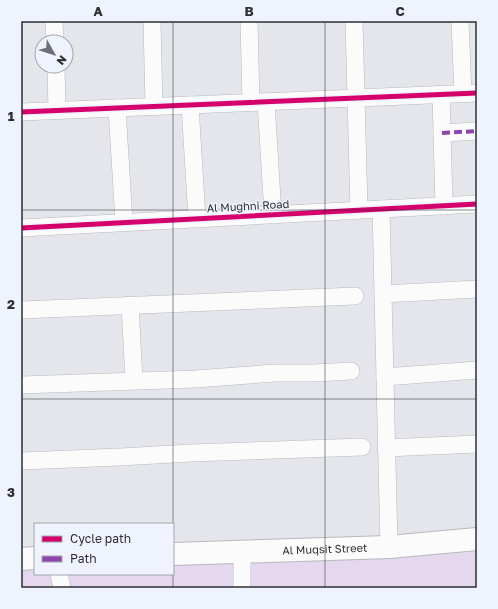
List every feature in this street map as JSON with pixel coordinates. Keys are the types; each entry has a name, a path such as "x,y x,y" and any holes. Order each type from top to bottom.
{"street":[{"path":"54,21 55,34"},
{"path":"152,21 154,107"},
{"path":"249,21 273,215"},
{"path":"354,21 359,210"},
{"path":"21,112 470,93 460,21"},
{"path":"56,74 57,111"},
{"path":"441,94 444,206"},
{"path":"190,105 198,219"},
{"path":"117,108 124,222"},
{"path":"442,133 477,131"},
{"name":"Al Mughni Road","path":"21,228 477,204"},
{"path":"381,209 389,546"},
{"path":"383,294 477,290"},
{"path":"21,310 354,296"},
{"path":"130,305 134,380"},
{"path":"385,377 477,370"},
{"path":"21,386 275,373 351,371"},
{"path":"386,448 477,444"},
{"path":"21,461 362,447"},
{"name":"Al Muqsit Street","path":"174,554 389,546 477,539"},
{"path":"242,551 242,588"},
{"path":"21,559 34,558"},
{"path":"59,575 62,588"}],"shaded area":[{"path":"477,541 477,588 21,588 21,558 34,557 34,575 174,575 174,552"}],"marked path":[{"path":"442,133 477,131"}],"cycle path":[{"path":"21,112 477,93"},
{"path":"21,228 477,204"}]}
